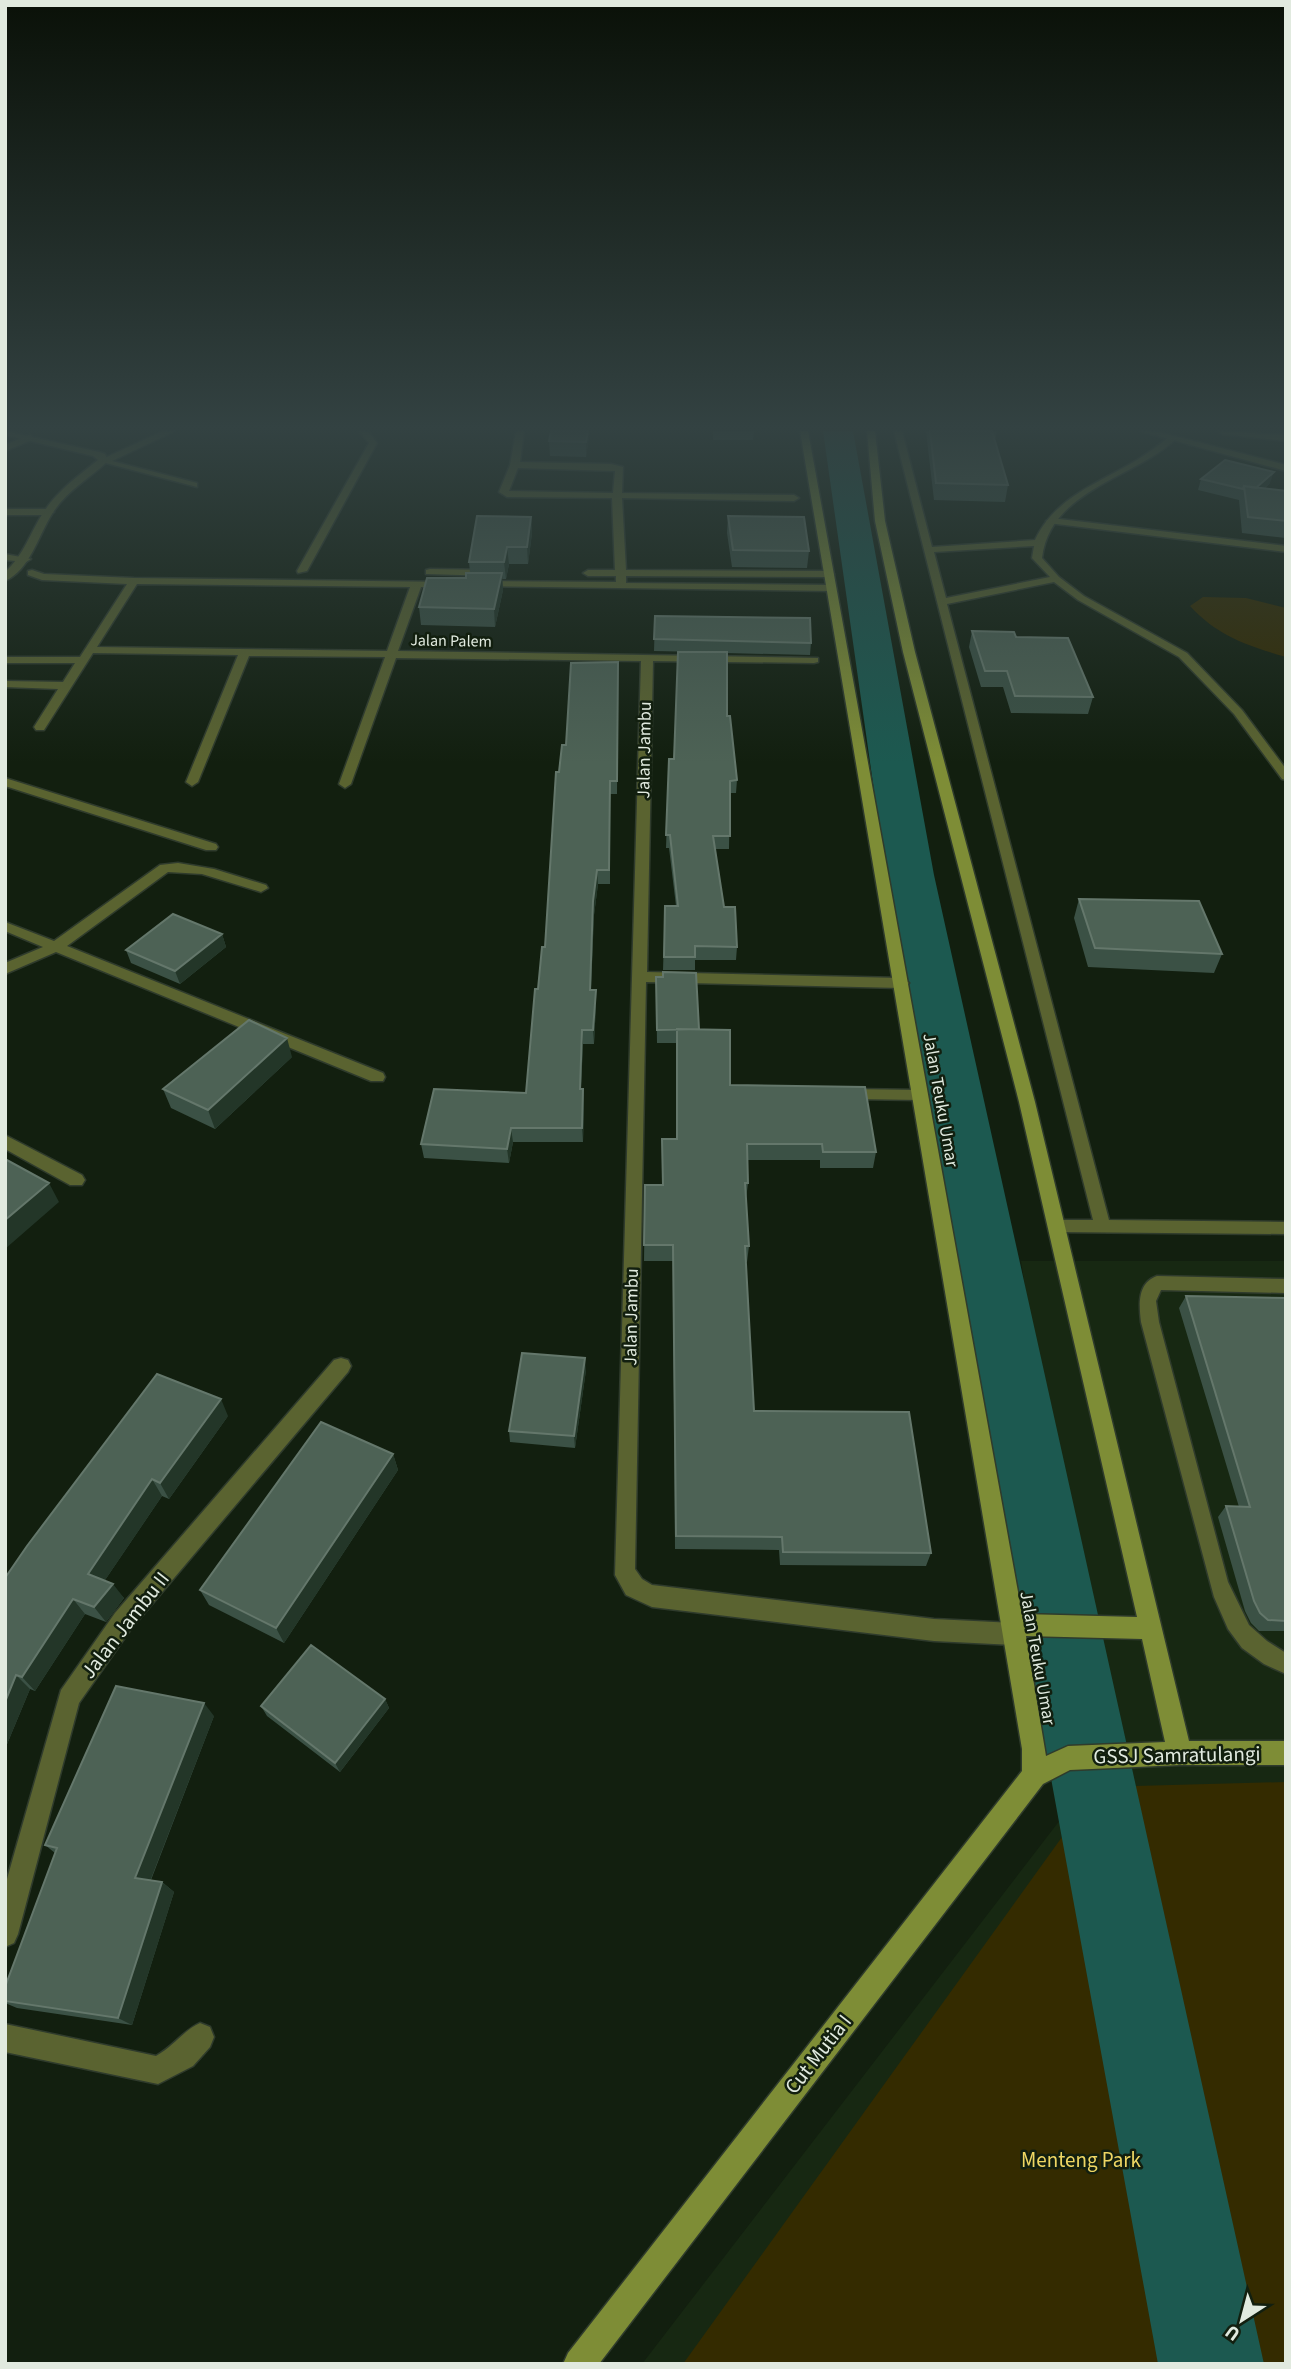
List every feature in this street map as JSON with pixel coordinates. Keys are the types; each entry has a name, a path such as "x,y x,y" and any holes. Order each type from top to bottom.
{"main road":[{"name":"Jalan Teuku Umar","path":"823,542 1034,1749 1034,1776"},
{"path":"885,542 909,652 1027,1102 1180,1753"},
{"path":"1013,1630 1051,1626 1150,1628"},
{"name":"GSSJ Samratulangi","path":"1068,1758 1180,1753 1286,1753"},
{"name":"Cut Mutia I","path":"579,2364 1034,1776 1068,1758"}],"street":[{"path":"5,578 26,559 35,542"},
{"path":"302,572 319,542"},
{"path":"619,542 621,586"},
{"path":"1226,542 1286,549"},
{"path":"5,557 26,559"},
{"path":"47,568 621,573 796,575 830,581 800,588 134,581 42,577 32,573 47,568"},
{"path":"40,727 134,581"},
{"path":"345,784 417,583"},
{"path":"192,782 244,654"},
{"name":"Jalan Palem","path":"5,660 85,655 244,654 814,660"},
{"name":"Jalan Jambu","path":"647,659 624,1569 626,1579 637,1591 652,1596 934,1630 1013,1630"},
{"path":"5,684 66,686"},
{"path":"5,782 211,847"},
{"path":"5,969 55,947 165,868 185,866 210,870 261,888"},
{"path":"5,926 377,1077"},
{"path":"639,977 901,983"},
{"path":"5,1141 76,1180"},
{"name":"Jalan Jambu II","path":"5,1934 69,1698 124,1620 341,1366"},
{"path":"5,2038 158,2070 183,2056 200,2037"}],"lane":[{"path":"927,542 1103,1227"},
{"path":"929,550 1036,543 1037,558 1056,579 1081,598 1184,655 1238,712 1286,777"},
{"path":"942,602 1056,579"},
{"path":"851,1094 921,1095"},
{"path":"1056,1226 1286,1228"},
{"path":"1286,1286 1157,1283 1150,1289 1147,1301 1150,1322 1217,1582 1234,1623 1258,1651 1286,1664"}],"shaded area":[{"name":"Menteng Park","path":"1021,1261 1286,1261 1286,2364 642,2364 1100,1768"}],"green space":[{"path":"1203,597 1246,598 1286,608 1286,657 1223,633 1190,606"},
{"name":"Menteng Park","path":"1286,1782 1286,2364 683,2364 1098,1787"}],"building":[{"path":"473,542 528,542 527,547 507,547 504,562 469,562"},
{"path":"732,542 808,542 809,551 733,550"},
{"path":"466,573 502,573 494,609 419,607 427,578 466,578"},
{"path":"655,616 810,618 811,643 654,639"},
{"path":"972,631 1014,632 1016,637 1068,638 1093,697 1015,696 1007,671 985,671"},
{"path":"678,652 727,652 727,716 730,716 737,780 730,781 730,836 713,836 724,907 735,907 737,947 695,946 695,957 664,957 665,906 678,906 670,835 666,835 669,759 674,759"},
{"path":"618,662 617,781 610,781 609,870 597,870 593,901 590,990 596,990 593,1030 582,1030 582,1128 511,1128 507,1149 421,1144 434,1089 526,1093 535,989 538,989 542,947 545,947 556,772 559,772 562,745 566,745 571,663"},
{"path":"1079,899 1199,901 1222,954 1095,948"},
{"path":"173,914 222,934 175,971 126,950"},
{"path":"663,972 696,973 699,1029 657,1030 656,977 663,977"},
{"path":"249,1020 287,1038 208,1110 163,1089"},
{"path":"677,1029 730,1030 730,1085 865,1087 876,1152 823,1152 822,1144 747,1144 748,1183 745,1183 749,1246 745,1246 754,1411 909,1412 931,1553 783,1552 782,1537 676,1536 673,1245 644,1245 645,1185 663,1185 662,1139 677,1139"},
{"path":"5,1159 49,1183 5,1220"},
{"path":"1186,1296 1286,1298 1286,1621 1268,1620 1260,1613 1254,1601 1226,1506 1250,1507"},
{"path":"522,1353 585,1358 574,1436 509,1431"},
{"path":"157,1374 221,1399 160,1483 152,1479 88,1574 113,1584 94,1607 73,1599 22,1677 16,1675 5,1702 5,1578"},
{"path":"321,1422 393,1454 276,1628 200,1590"},
{"path":"311,1645 385,1699 335,1763 261,1706"},
{"path":"116,1686 204,1703 135,1878 162,1882 118,2018 5,2001 5,1987 57,1848 45,1845"}],"waterway":[{"path":"856,542 910,875 1211,2364"}]}
